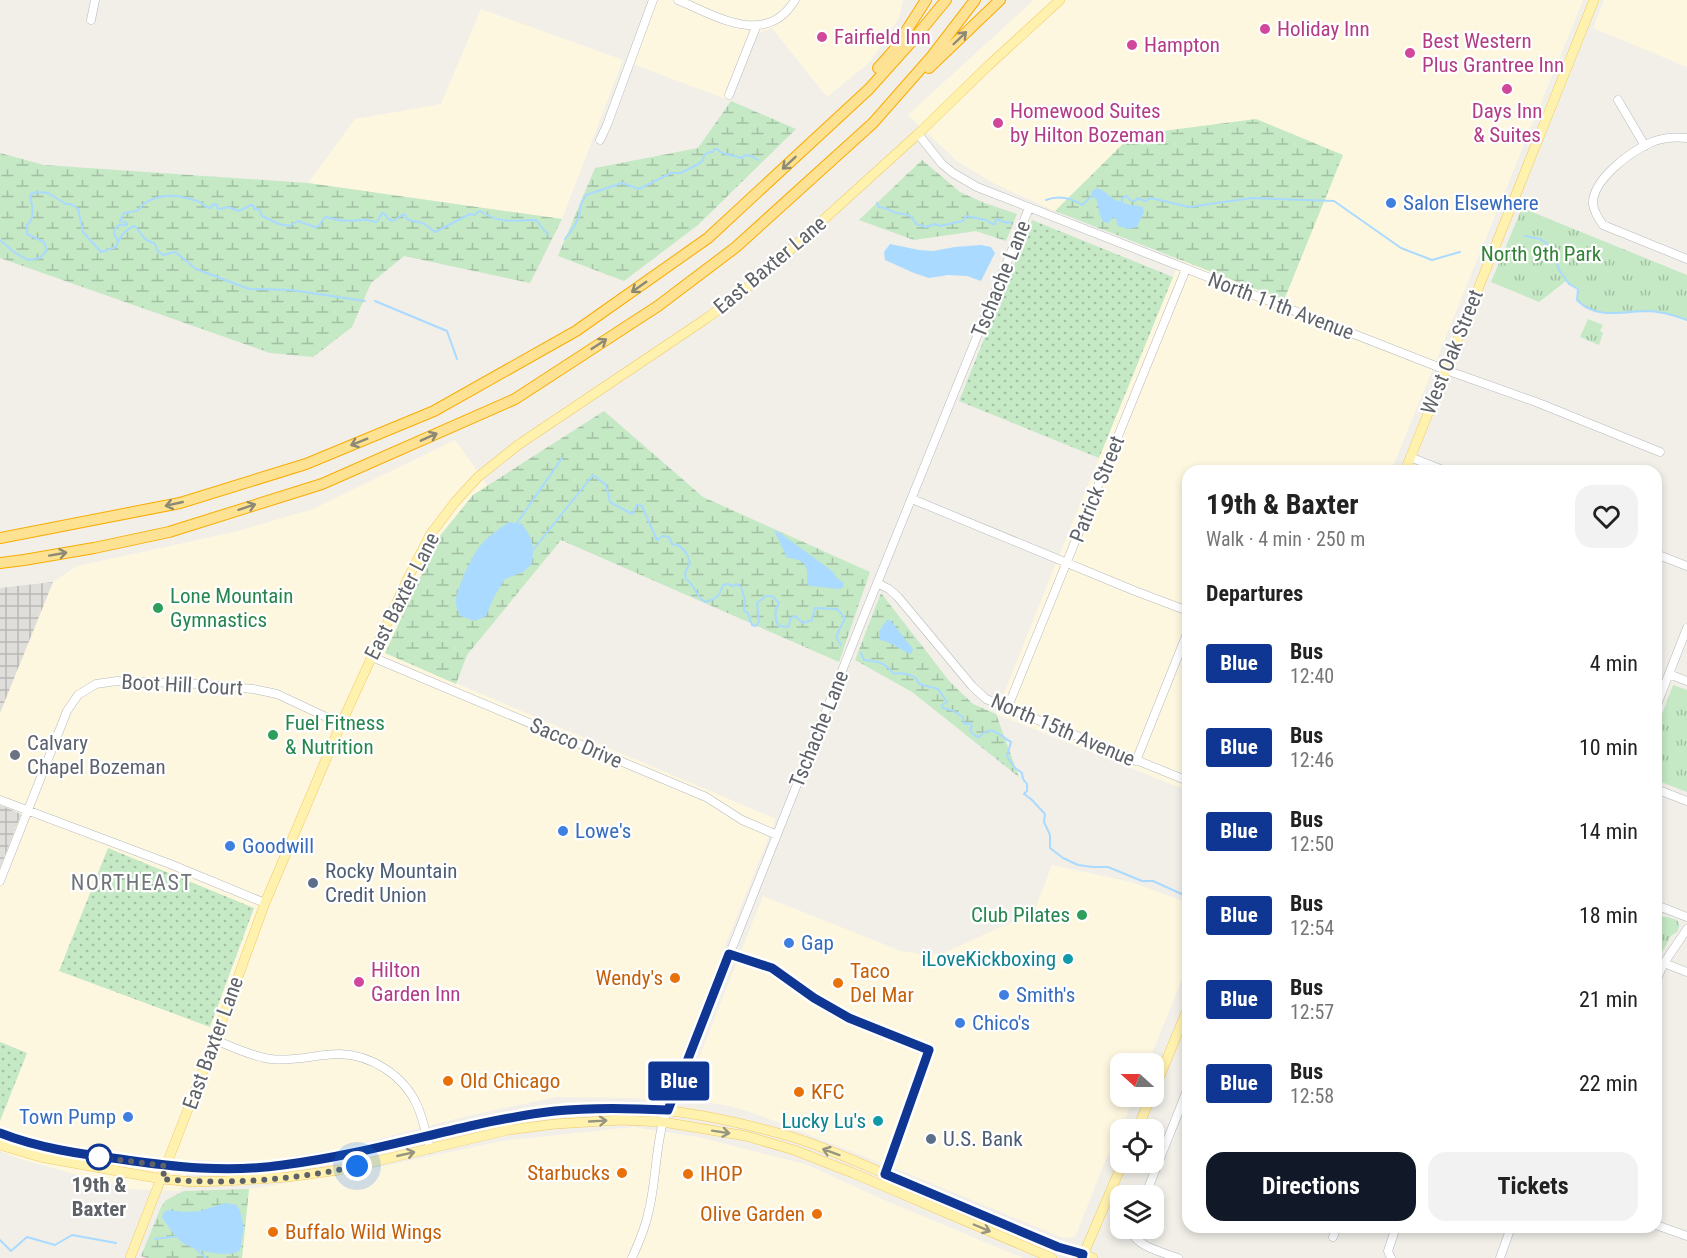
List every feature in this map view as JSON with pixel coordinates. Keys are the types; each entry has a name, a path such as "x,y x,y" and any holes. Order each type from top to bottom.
{"highway":[{"path":"819,135 894,50 926,0"},
{"path":"0,538 180,503 306,464 434,411 576,331 708,238 869,89 914,40 946,0"},
{"path":"873,123 932,56 975,0"},
{"path":"0,563 94,548 169,532 322,484 515,399 658,306 728,253 873,123 1000,0"}],"main road":[{"name":"East Baxter Lane","path":"130,1258 215,1040 265,903 341,724 430,535 478,477 518,446 740,294 918,134 1060,0"},
{"name":"West Oak Street","path":"1407,465 1594,0"},
{"path":"1164,1066 1182,1022"},
{"path":"0,1133 85,1155 166,1166 225,1169 282,1165 346,1154 504,1119 554,1111 622,1108 668,1110 790,1137 843,1156 1058,1247 1094,1258"},
{"path":"0,1144 40,1157 162,1179 193,1182 288,1177 339,1170 508,1130 555,1124 621,1120 663,1122 746,1136 794,1150 1052,1258"},
{"path":"1083,1256 1118,1173"}],"street":[{"path":"91,20 95,0"},
{"path":"600,140 653,0"},
{"path":"678,0 741,25 756,27 776,20 788,11 795,0"},
{"path":"729,95 756,27"},
{"path":"1618,100 1645,146"},
{"name":"North 11th Avenue","path":"918,134 942,164 976,186 1660,452"},
{"path":"1687,138 1676,137 1652,142 1645,146 1609,171 1593,202 1596,216 1603,225 1687,259"},
{"name":"Tschache Lane","path":"632,1258 649,1212 658,1140 663,1122 1029,208"},
{"name":"Patrick Street","path":"1007,709 1186,268"},
{"path":"1410,458 1429,465"},
{"path":"912,499 1182,609"},
{"path":"1662,556 1687,566"},
{"name":"North 15th Avenue","path":"877,583 898,597 972,686 986,699 1182,779"},
{"path":"1662,692 1687,627"},
{"path":"1136,761 1182,646"},
{"name":"Sacco Drive","path":"372,657 706,797 742,820 777,835"},
{"path":"1669,674 1687,681"},
{"name":"Boot Hill Court","path":"0,882 67,711 78,694 96,684 117,681 253,688 277,694 341,724"},
{"path":"1662,791 1687,801"},
{"path":"0,800 170,864 265,903"},
{"path":"1662,908 1687,918"},
{"path":"1662,968 1687,929"},
{"path":"1664,963 1687,972"},
{"path":"215,1040 269,1059 281,1060 341,1054 353,1055 376,1063 397,1077 412,1095 420,1112 430,1149"},
{"path":"1149,1185 1182,1103"},
{"path":"1662,1227 1687,1236"},
{"path":"1333,1237 1335,1233"},
{"path":"1391,1258 1388,1251 1394,1233"},
{"path":"1500,1258 1509,1233"},
{"path":"1134,1239 1178,1258"}],"shaded area":[{"path":"653,0 903,0 899,18 871,61 827,97 772,28 758,33 731,101 630,63"},
{"path":"1034,0 1583,0 1393,465 1182,465 1182,789 996,714 1180,260 1284,300 1132,135 1055,211 997,185 957,161 908,115"},
{"path":"1604,0 1687,0 1687,67 1593,28"},
{"path":"481,9 623,60 562,219 308,183 355,119 441,104"},
{"path":"455,440 488,486 473,495 385,653 776,819 665,1095 657,1101 633,1098 556,1097 467,1116 344,1148 258,1162 193,1160 179,1191 128,1189 17,1158 0,1151 0,1121 27,1053 0,1042 0,868 21,814 0,805 0,713 53,582 77,566 234,532 313,509"},
{"path":"53,582 0,713 0,588"},
{"path":"0,805 21,814 0,868"},
{"path":"1052,865 1131,882 1182,901 1182,979 1152,1053 1110,1053 1110,1107 1130,1107 1125,1119 1110,1119 1110,1152 1075,1237 1063,1238 756,1114 706,1102 696,1097 691,1088 694,1070 763,896 901,951 925,955 946,952 1034,912"},
{"path":"633,1127 698,1137 808,1165 877,1197 1023,1258 242,1258 249,1189 375,1168 502,1141"}],"green space":[{"path":"731,101 796,129 698,225 624,281 558,256 595,168 698,148"},
{"path":"1256,119 1343,155 1284,300 1055,211 1132,135"},
{"path":"0,153 44,165 308,183 562,219 530,283 404,256 371,283 352,327 313,357 270,353 0,258"},
{"path":"922,160 960,192 1017,214 1006,241 976,231 914,240 859,220"},
{"name":"North 9th Park","path":"1522,208 1687,275 1687,320 1656,312 1609,313 1592,310 1577,300 1578,289 1566,281 1539,302 1491,282"},
{"path":"1032,220 1173,277 1099,458 959,401"},
{"path":"1588,319 1603,325 1599,345 1580,337"},
{"path":"604,411 703,497 870,572 839,662 561,540 467,655 456,684 385,653 439,537 473,495"},
{"path":"881,593 950,682 973,704 996,714 1019,777 912,692 855,660"},
{"path":"1673,685 1687,690 1687,792 1662,782 1662,714"},
{"path":"108,848 254,908 210,1027 59,971"},
{"path":"1662,916 1678,921 1677,932 1671,936 1662,952"},
{"path":"0,1042 27,1053 0,1121"},
{"path":"249,1189 242,1258 147,1258 141,1256 166,1200 184,1191"}],"water":[{"path":"1097,188 1117,201 1143,207 1144,212 1137,227 1129,229 1118,226 1113,217 1109,223 1103,222 1098,203 1091,192"},
{"path":"890,244 933,251 981,245 991,247 995,253 981,281 967,276 948,275 929,278 885,260 884,252"},
{"path":"509,522 522,524 531,538 532,564 523,572 505,579 486,616 475,621 460,616 456,598 469,565 483,542"},
{"path":"774,530 832,571 844,583 843,587 840,589 807,584 805,565 799,560 787,558"},
{"path":"887,620 890,620 913,649 911,654 880,640 879,631"},
{"path":"225,1203 237,1205 242,1218 241,1248 234,1253 211,1253 188,1246 171,1231 162,1217 164,1212 169,1210 200,1211"}],"waterway":[{"path":"565,239 579,217 581,204 586,195 622,183 639,189 671,173 681,173 700,163 704,155 713,152 714,149 742,158 745,155 751,156 758,160"},
{"path":"0,240 28,260 40,258 47,250 44,242 27,234 27,225 32,215 30,195 36,192 48,193 78,209 83,232 101,252 116,247 123,234 135,226 145,239 155,244 157,250 163,255 175,252 196,269 249,289 291,290 365,301"},
{"path":"1046,200 1065,198 1082,205 1095,195"},
{"path":"118,241 114,230 119,225 127,225 120,221 124,213 137,211 151,200 167,196 178,196 197,201 210,208 214,204 220,209 228,207 239,211 251,205 254,209 259,209 262,216 289,226 298,221 315,227 327,217 377,222 382,213 393,221 404,214 408,220 423,223 435,232 480,211 501,220 536,220 548,235"},
{"path":"1121,202 1122,198 1127,196 1130,200 1135,201 1138,198 1145,201 1151,198 1189,207 1252,198 1334,201 1401,248 1432,260 1460,252"},
{"path":"877,203 879,207 908,215 916,224 926,227 963,221 966,216 986,220 992,224 995,224 996,219 1011,222"},
{"path":"1525,236 1540,239 1552,250 1559,270 1569,284 1578,289 1577,300 1584,306 1600,312 1656,312 1687,320"},
{"path":"375,301 447,331 457,359"},
{"path":"517,524 562,458"},
{"path":"533,550 593,475 606,485 610,502 632,514 637,505 642,506 657,540 663,536 669,537 672,544 680,546 687,554 690,563 685,573 686,579 705,602 717,596 723,585 737,584 741,587 745,600 744,611 748,613 752,625 756,626 759,622 757,603 766,596 772,596 779,603 775,614 779,626 788,627 791,618 795,616 803,623 812,620 815,608 837,609 845,618 836,637 841,645"},
{"path":"861,653 864,660 880,663 887,666 893,673 912,676 919,684 938,689 947,702 942,705 943,708 952,710 963,717 964,723 970,723 972,726 970,730 974,735 979,737 992,731 1011,742 1007,756 1014,767 1022,773 1027,784 1027,791 1024,794 1045,814 1044,822 1050,835 1050,848 1063,858 1078,865 1108,867 1142,881 1153,881 1182,894"},
{"path":"0,1240 11,1251 27,1237 55,1245 72,1235 116,1243"},
{"path":"155,1239 179,1236"},
{"path":"197,1250 206,1258"}],"bus line":[{"name":"Blue","path":"0,1133 85,1155 166,1166 225,1169 282,1165 346,1154 504,1119 554,1111 622,1108 668,1110 729,954 772,968 814,998 849,1018 929,1050 885,1174 1058,1247 1083,1254 1082,1258"}],"place":[{"name":"Holiday Inn","path":"1265,29"},
{"name":"Fairfield Inn","path":"822,37"},
{"name":"Hampton","path":"1132,45"},
{"name":"Best Western Plus Grantree Inn","path":"1410,53"},
{"name":"Days Inn & Suites","path":"1507,89"},
{"name":"Homewood Suites by Hilton Bozeman","path":"998,123"},
{"name":"Salon Elsewhere","path":"1391,203"},
{"name":"Lone Mountain Gymnastics","path":"158,608"},
{"name":"Fuel Fitness & Nutrition","path":"273,735"},
{"name":"Calvary Chapel Bozeman","path":"15,755"},
{"name":"Lowe's","path":"563,831"},
{"name":"Goodwill","path":"230,846"},
{"name":"Rocky Mountain Credit Union","path":"313,883"},
{"name":"Club Pilates","path":"1082,915"},
{"name":"Gap","path":"789,943"},
{"name":"iLoveKickboxing","path":"1068,959"},
{"name":"Wendy's","path":"675,978"},
{"name":"Hilton Garden Inn","path":"359,982"},
{"name":"Taco Del Mar","path":"838,983"},
{"name":"Smith's","path":"1004,995"},
{"name":"Chico's","path":"960,1023"},
{"name":"Old Chicago","path":"448,1081"},
{"name":"KFC","path":"799,1092"},
{"name":"Town Pump","path":"128,1117"},
{"name":"Lucky Lu's","path":"878,1121"},
{"name":"U.S. Bank","path":"931,1139"},
{"name":"19th & Baxter","path":"99,1157"},
{"name":"Starbucks","path":"622,1173"},
{"name":"IHOP","path":"688,1174"},
{"name":"Olive Garden","path":"817,1214"},
{"name":"Buffalo Wild Wings","path":"273,1232"}],"district":[{"name":"NORTHEAST","path":"132,882"}],"route":[{"path":"99,1157 166,1166 162,1179 193,1182 288,1177 357,1166"}]}
